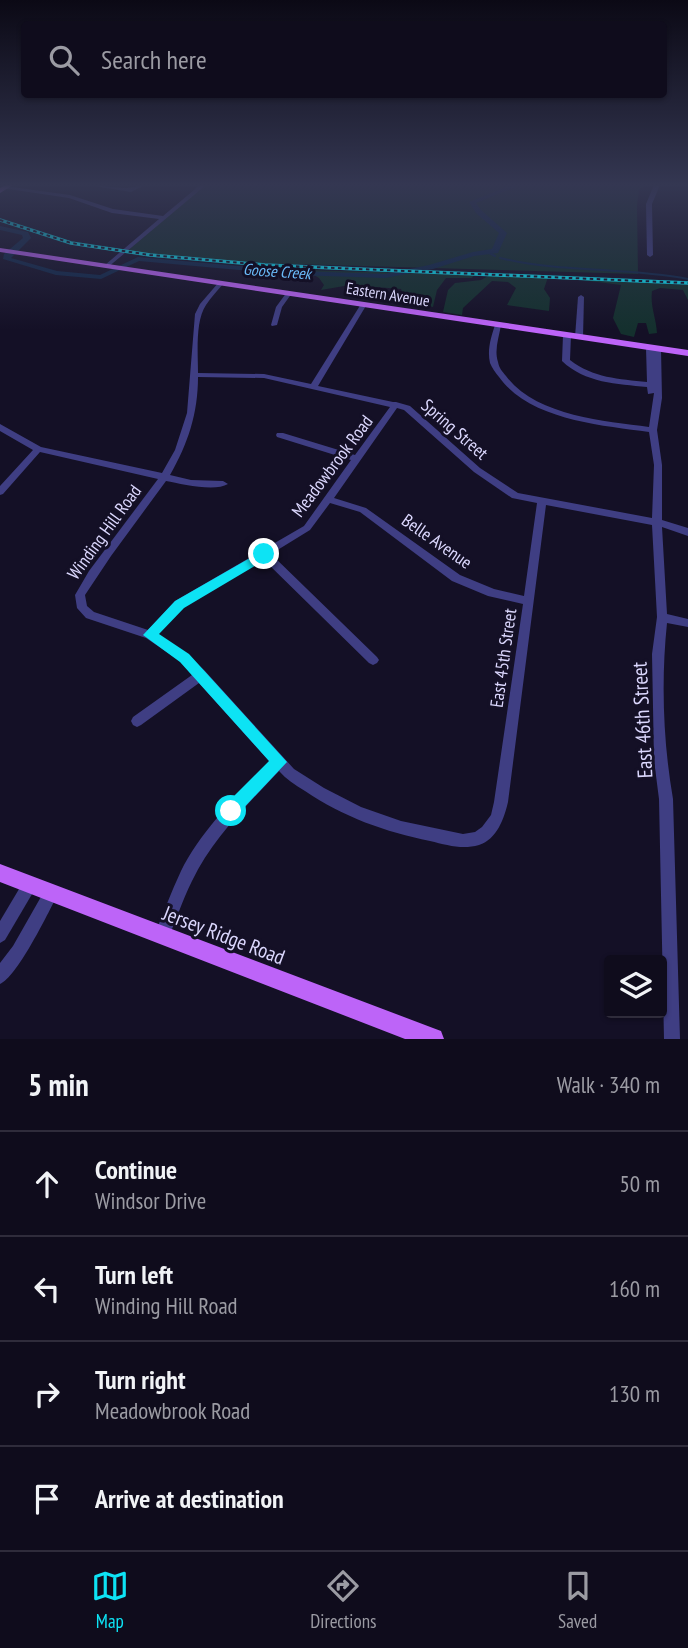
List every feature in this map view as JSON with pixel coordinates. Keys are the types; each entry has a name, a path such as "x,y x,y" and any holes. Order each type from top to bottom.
{"main road":[{"name":"Eastern Avenue","path":"3,250 688,353"},
{"name":"Jersey Ridge Road","path":"0,873 433,1039"}],"street":[{"path":"107,266 145,233"},
{"path":"650,233 650,255"},
{"name":"Winding Hill Road","path":"221,283 202,305 198,314 189,425 163,478 80,595 82,608 90,615 150,635 184,658 289,773 319,793 358,813 441,839 463,841 478,838 497,818"},
{"path":"274,325 279,307 289,293"},
{"path":"579,337 581,297"},
{"path":"314,386 365,304"},
{"path":"498,325 492,350 496,368 520,393 552,409 581,419 653,429"},
{"path":"567,335 566,362 581,373 602,379 654,386"},
{"name":"East 46th Street","path":"653,348 656,401 653,429 658,465 657,523 662,617 658,654 660,761 666,799 672,1039"},
{"name":"Spring Street","path":"194,375 264,376 396,404 415,412 477,470 506,491 542,502 688,531"},
{"name":"Meadowbrook Road","path":"150,635 179,604 307,528 330,500 396,404"},
{"path":"0,427 38,449 163,478 191,483 223,484"},
{"path":"281,435 358,459"},
{"path":"0,492 38,449"},
{"name":"Belle Avenue","path":"330,500 371,515 456,578 492,593 528,601"},
{"name":"East 45th Street","path":"497,818 542,502"},
{"path":"264,554 373,660"},
{"path":"662,617 688,623"},
{"path":"137,721 201,675"},
{"path":"162,936 187,875 208,841 231,811 279,762"},
{"path":"0,936 30,884"},
{"path":"0,976 18,951 51,893"}],"green space":[{"path":"148,233 637,233 638,274 259,263 126,252"},
{"path":"306,270 474,275 472,278 446,278 437,290 433,307 405,300 401,289 350,285 321,290 324,285 319,278"},
{"path":"488,276 548,277 544,289 550,298 549,311 507,305 516,288 508,282 492,281 463,308 462,315 443,312 448,290 455,283 481,280"},
{"path":"566,278 688,285 688,300 683,290 660,288 652,291 657,333 649,334 646,323 638,323 634,337 621,334 613,318 621,285"}],"waterway":[{"name":"Goose Creek","path":"23,233 27,238 7,259 56,273 101,277 138,259 295,273 385,276 495,251 503,233"},
{"name":"Goose Creek","path":"489,253 495,256"},
{"path":"500,258 547,266 688,279"}],"railway":[{"path":"42,233 71,243 150,255 265,265 688,283"}],"route":[{"path":"231,811 279,762 184,658 150,635 179,604 264,554"}]}
